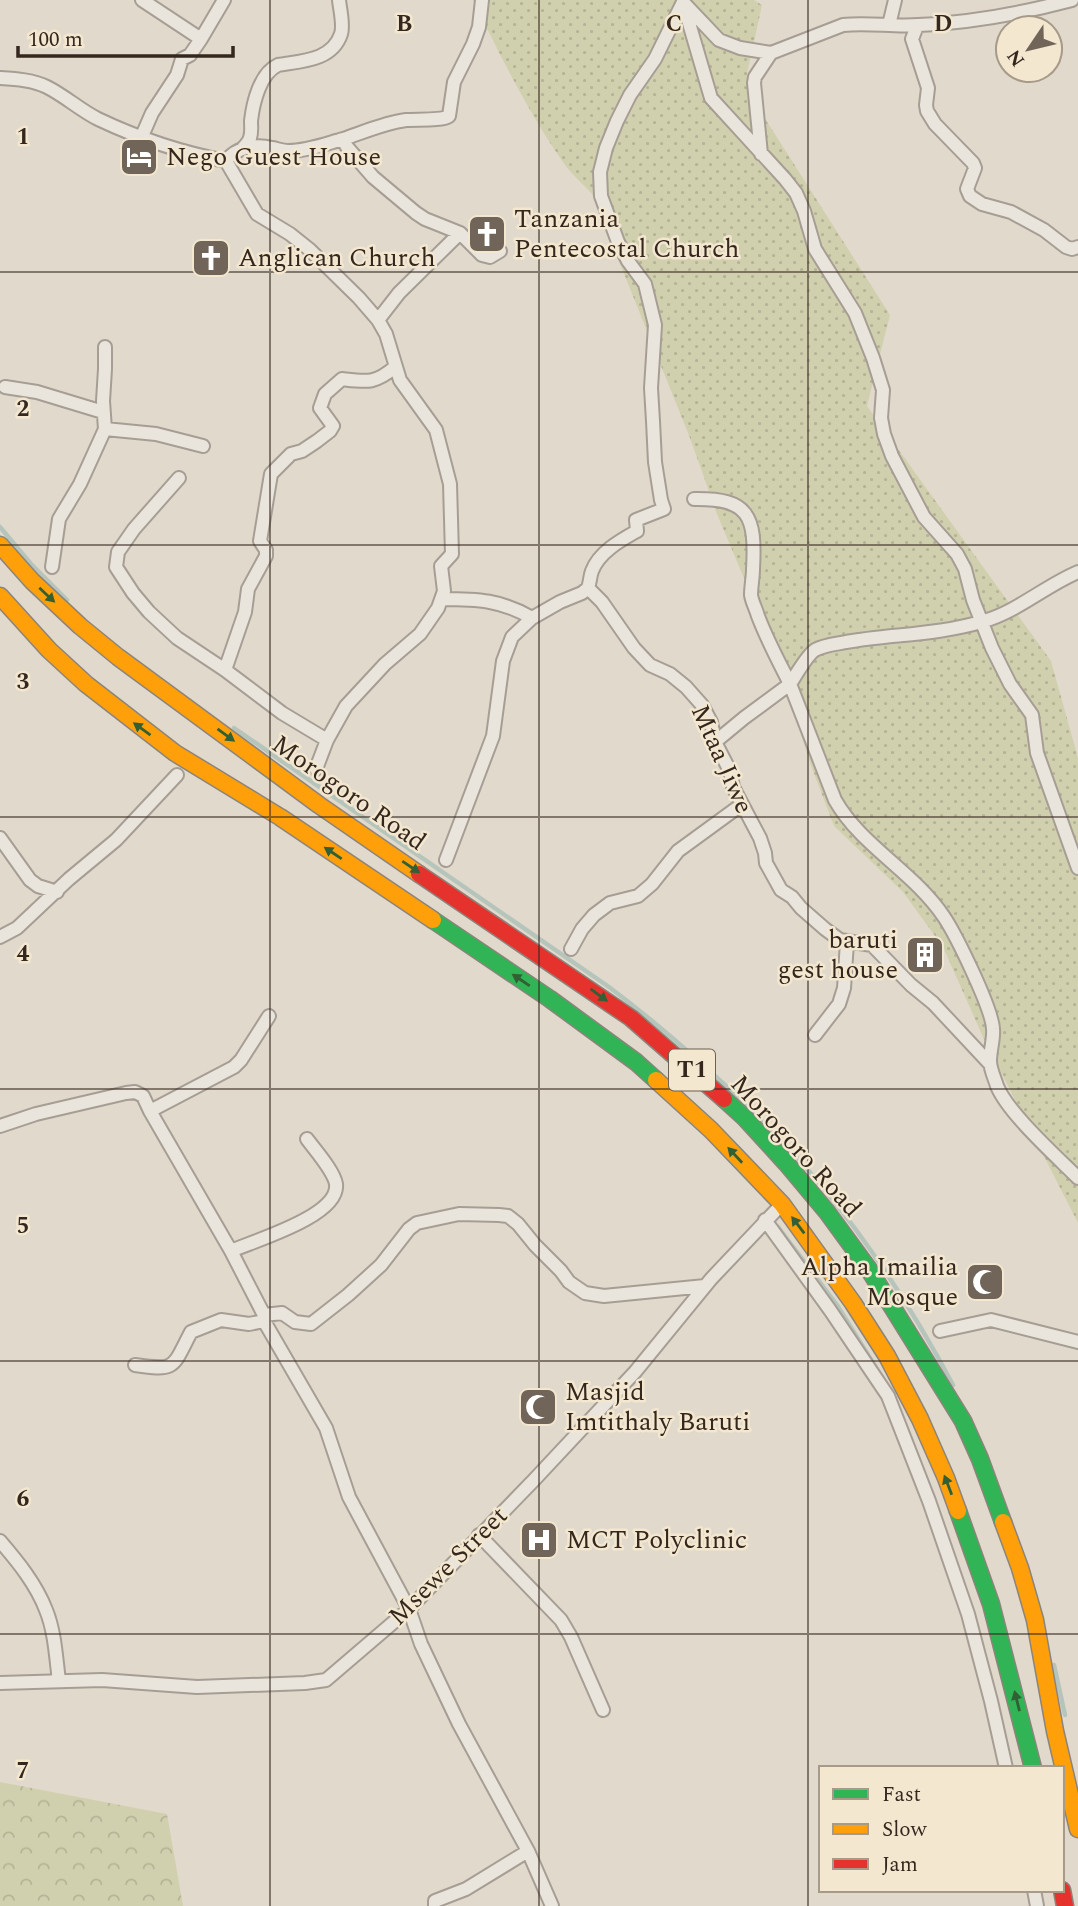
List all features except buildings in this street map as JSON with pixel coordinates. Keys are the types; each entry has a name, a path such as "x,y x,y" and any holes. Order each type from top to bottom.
{"highway":[{"name":"Morogoro Road","path":"0,545 32,581 118,657 319,805 631,1018 745,1118 786,1163 869,1268 963,1421 980,1459 1020,1568 1035,1620 1063,1766"},
{"name":"Morogoro Road","path":"0,596 48,650 86,684 165,746 291,825 550,999 636,1062 711,1130 782,1204 853,1303 887,1356 920,1419 946,1478 991,1604 1032,1766"},
{"name":"Morogoro Road","path":"1064,1769 1078,1829"}],"street":[{"path":"142,0 201,39"},
{"path":"142,136 152,113 177,75 183,59 190,55 224,0"},
{"path":"226,161 243,148 249,139 260,88 272,68 321,57 333,47 342,33 339,0"},
{"path":"243,148 269,147 294,151 343,139 384,124 445,119 449,116 454,82 479,27 482,0"},
{"path":"889,24 895,0"},
{"path":"682,1 719,40 740,48 771,53 843,26 917,26 1031,11 1072,0"},
{"path":"682,1 711,98 796,193 815,249 855,313 883,390 881,418 892,456 924,517 957,554 965,569 973,600 992,648 1010,684 1032,715 1037,753 1078,868"},
{"path":"446,860 493,736 506,651 512,637 532,618 588,588 596,565 615,544 637,531 636,520 664,509 655,462 652,399 655,325 645,284 618,242 601,196 600,172 606,148 630,95 655,59 682,1"},
{"path":"917,26 912,39 928,88 927,111 935,124 973,163 975,169 967,189 970,196 982,204 1011,212 1044,230 1066,247 1078,247"},
{"path":"761,154 754,83 771,53"},
{"path":"0,78 25,80 46,87 97,118 199,156 226,161 257,214 310,250 378,320 386,334 400,380 436,430 450,484 452,554 441,566 444,591 442,599 416,638 384,664 345,706 316,768"},
{"path":"343,139 373,177 416,213 460,233 482,256 490,257 500,251"},
{"path":"378,320 399,293 460,233"},
{"path":"52,567 59,519 80,484 105,429 104,347"},
{"path":"225,670 245,612 248,589 266,556 266,550 260,541 271,474 291,454 302,451 330,431 333,426 320,408 326,394 342,379 378,380 395,367"},
{"path":"5,387 37,392 103,412"},
{"path":"105,429 156,434 203,446"},
{"path":"178,478 134,528 118,552 116,567 133,593 161,624 190,648 225,670 282,713 327,740"},
{"path":"694,499 732,503 743,509 750,521 754,540 751,597 766,636 790,684 835,800 844,815 918,885 945,918 989,1013 993,1028 990,1064 998,1089 1009,1105 1078,1178"},
{"path":"715,742 790,684 813,650 860,640 935,632 983,622 1011,611 1061,579 1078,572"},
{"name":"Mtaa Jiwe","path":"588,588 602,602 650,666 670,674 702,705 711,722 715,742 730,771 733,787 760,838 766,863 781,890 841,940 872,945 911,985 933,1003 990,1064"},
{"path":"442,599 480,599 501,603 532,618"},
{"path":"0,937 18,928 116,840 177,775"},
{"path":"571,948 594,915 610,904 638,896 652,884 678,851 741,805"},
{"path":"0,838 30,880 38,886 57,892"},
{"path":"815,1035 839,1004 844,988 847,942"},
{"path":"150,1111 234,1067 269,1016"},
{"path":"0,1126 36,1114 126,1093 135,1092 143,1096 231,1251 264,1318 326,1428 349,1497 409,1609 421,1644 459,1724 528,1851 552,1906"},
{"path":"231,1251 288,1229 318,1210 334,1195 334,1178 307,1139"},
{"name":"Msewe Street","path":"0,1683 102,1680 197,1687 327,1680 409,1609 635,1372 705,1286 782,1204"},
{"path":"135,1365 162,1369 174,1364 191,1332 221,1320 249,1324 282,1313 295,1322 311,1324 342,1301 381,1265 409,1229 417,1223 459,1214 508,1216 575,1287 585,1293 604,1296 705,1286"},
{"path":"765,1220 888,1396 933,1511 968,1614 1006,1766"},
{"path":"940,1331 991,1320 1078,1342"},
{"path":"479,1535 561,1620 603,1710"},
{"path":"0,1541 22,1567 46,1609 52,1630 59,1681"},
{"path":"432,1904 467,1889 528,1851"}],"green space":[{"path":"473,0 754,0 762,5 747,74 759,109 890,315 867,406 1051,661 1078,758 1078,1223 983,1037 943,947 903,892 834,826 810,763 778,659 717,514 690,438 592,194 566,166 538,123"},
{"path":"0,1782 167,1814 183,1906 0,1906"}],"waterway":[{"path":"0,527 31,564 67,600"},
{"path":"234,728 609,987 715,1075 748,1107"},
{"path":"754,1113 812,1174 864,1241 911,1312 953,1385"},
{"path":"778,1227 837,1305 883,1379"},
{"path":"1054,1665 1065,1715"}],"traffic: fast":[{"path":"433,920 550,999 636,1062 656,1080"},
{"path":"724,1099 786,1163 827,1212 868,1268 963,1421 1003,1522"},
{"path":"958,1511 991,1604 1032,1766"}],"traffic: slow":[{"path":"0,545 32,581 118,657 319,805 419,874"},
{"path":"0,596 49,650 86,684 175,753 280,817 433,920"},
{"path":"656,1080 711,1130 782,1204 853,1303 887,1356 920,1419 958,1511"},
{"path":"1003,1522 1035,1620 1063,1766"},
{"path":"1064,1769 1078,1829"}],"traffic: jam":[{"path":"419,874 631,1018 724,1099"},
{"path":"1062,1892 1065,1906"}],"place":[{"name":"Nego Guest House","path":"139,157"},
{"name":"Tanzania Pentecostal Church","path":"487,234"},
{"name":"Anglican Church","path":"211,258"},
{"name":"baruti gest house","path":"925,955"},
{"name":"Alpha Imailia Mosque","path":"985,1282"},
{"name":"Masjid Imtithaly Baruti","path":"538,1407"},
{"name":"MCT Polyclinic","path":"539,1540"}]}
